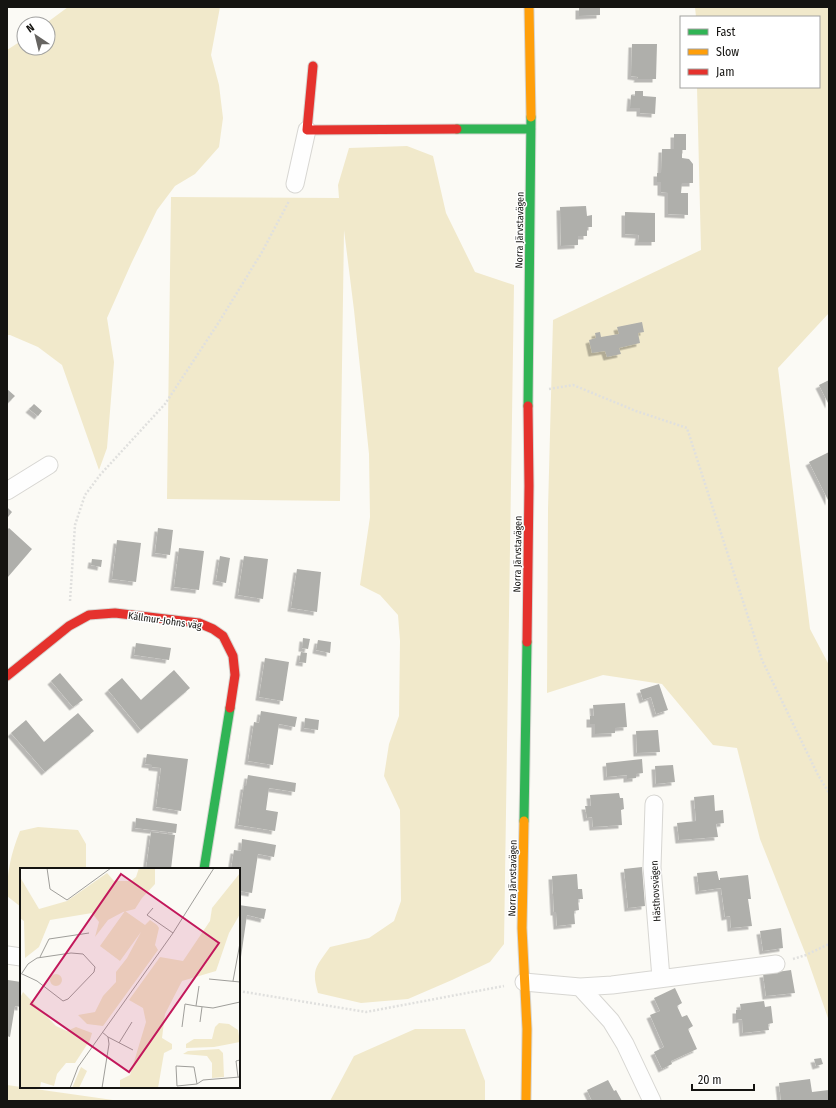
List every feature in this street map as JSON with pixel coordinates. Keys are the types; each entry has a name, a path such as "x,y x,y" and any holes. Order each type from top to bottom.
{"street":[{"name":"Norra Järvstavägen","path":"526,1101 527,1030 522,928 529,486 528,394 531,129 529,7"},
{"path":"295,184 307,130 313,66"},
{"path":"307,130 531,129"},
{"path":"7,491 49,466"},
{"name":"Källmur-Johns väg","path":"7,676 69,626 89,615 115,613 199,623 213,629 223,636 233,656 235,675 204,868"},
{"name":"Hästhovsvägen","path":"654,804 652,867 661,978"},
{"path":"7,955 20,957"},
{"path":"524,982 580,987 776,964"},
{"path":"580,987 611,1021 625,1044 652,1101"}],"path":[{"path":"69,626 74,525 85,495 100,475 165,404 219,322 262,252 288,204 295,184"},
{"path":"528,394 573,385 636,411 687,428 762,660 818,775 829,793"},
{"path":"776,964 806,955 829,944"},
{"path":"240,991 366,1012 524,982"}],"shaded area":[{"path":"68,7 220,7 211,55 219,85 223,118 219,147 195,174 175,186 157,210 107,318 114,362 107,448 99,470 62,365 38,347 7,335 7,50 16,44 16,56 56,56 56,16"},
{"path":"695,7 829,7 829,313 778,368 810,629 829,665 829,1021 806,955 760,839 737,748 713,745 662,684 603,675 547,693 548,509 553,320 701,250 697,88 820,88 820,16 696,16"},
{"path":"407,146 433,156 446,213 475,272 514,285 504,944 490,962 408,999 361,1003 318,993 315,973 318,964 330,947 369,938 394,921 401,901 400,810 384,776 389,744 399,716 400,641 398,615 380,595 360,585 370,517 369,454 344,230 340,501 167,499 171,197 339,198 338,185 349,148"},
{"path":"38,827 78,830 86,844 86,868 20,868 20,906 7,896 10,863 20,831"},
{"path":"415,1029 465,1029 485,1081 485,1101 330,1101 354,1056"},
{"path":"7,1085 120,1101 7,1101"}],"building":[{"path":"579,7 600,7 600,15 579,16"},
{"path":"632,44 657,44 656,79 637,79 638,77 631,76"},
{"path":"635,91 643,91 643,96 656,97 655,114 640,113 640,108 630,108 631,95 635,96"},
{"path":"674,134 686,134 686,150 682,150 682,158 689,159 693,164 693,183 682,183 681,193 688,193 688,215 668,214 668,193 661,192 661,182 657,182 657,173 661,173 662,149 674,149"},
{"path":"586,206 587,216 592,215 592,227 587,227 587,236 578,236 578,245 561,246 560,207"},
{"path":"625,212 655,213 655,242 638,242 639,235 625,234"},
{"path":"642,322 644,332 638,333 640,343 619,348 621,354 607,357 605,351 592,353 589,340 596,338 595,333 600,332 601,337 619,334 617,327"},
{"path":"829,380 829,405 819,385"},
{"path":"7,389 15,396 7,404"},
{"path":"34,404 42,411 38,416 29,409"},
{"path":"829,452 829,502 809,462"},
{"path":"7,507 12,512 8,517 7,516"},
{"path":"9,528 32,549 7,578 7,530"},
{"path":"158,528 173,530 170,555 155,553"},
{"path":"117,540 141,543 136,582 112,579"},
{"path":"179,548 204,551 199,590 174,587"},
{"path":"220,556 230,558 226,583 216,581"},
{"path":"244,556 268,559 263,599 238,595"},
{"path":"92,559 102,560 101,567 91,565"},
{"path":"297,569 321,572 317,612 291,608"},
{"path":"303,638 310,639 308,649 302,648"},
{"path":"318,640 331,642 330,653 316,650"},
{"path":"136,643 171,648 169,660 134,655"},
{"path":"301,652 307,653 306,663 299,662"},
{"path":"265,658 289,662 283,701 259,697"},
{"path":"174,670 190,688 141,730 108,690 122,678 141,700"},
{"path":"60,673 83,700 73,707 51,681"},
{"path":"659,684 668,710 656,714 651,697 643,700 640,690"},
{"path":"625,703 627,727 615,728 615,733 595,734 595,724 590,724 590,716 594,716 593,705"},
{"path":"261,711 297,717 295,727 279,724 273,765 248,761 254,722 259,723"},
{"path":"78,713 94,731 45,772 11,733 26,720 44,742"},
{"path":"305,718 319,720 318,730 304,728"},
{"path":"658,730 660,752 637,753 636,731"},
{"path":"147,754 188,759 181,811 156,807 161,768 152,767 152,765 145,764"},
{"path":"642,759 643,773 636,774 636,778 627,779 627,775 607,777 606,763"},
{"path":"673,765 675,782 656,784 655,766"},
{"path":"248,775 296,783 295,792 269,788 266,810 278,812 275,831 238,825 244,786 246,786"},
{"path":"619,793 620,798 623,798 624,809 621,810 622,825 593,827 592,817 587,818 585,806 591,806 590,795"},
{"path":"714,795 715,811 723,810 724,823 716,824 718,837 679,840 677,823 696,821 694,797"},
{"path":"136,818 177,824 176,833 135,828"},
{"path":"151,832 175,835 171,868 146,868"},
{"path":"242,839 276,845 274,857 258,854 252,893 240,891 240,868 231,868 234,850 241,851"},
{"path":"642,867 645,906 628,908 624,869"},
{"path":"717,871 719,880 720,878 748,875 751,899 748,899 752,926 731,928 730,916 725,917 721,888 699,891 697,873"},
{"path":"577,874 578,889 582,889 583,899 578,899 579,910 574,911 575,924 557,926 556,912 554,912 552,876"},
{"path":"240,905 266,909 264,919 247,915 241,957"},
{"path":"781,928 783,948 763,951 760,931"},
{"path":"791,970 795,993 766,996 763,974"},
{"path":"8,980 20,982 20,1007 15,1006 10,1037 7,1036"},
{"path":"675,988 682,1003 677,1006 682,1017 687,1015 693,1026 688,1029 697,1049 671,1061 672,1064 662,1069 654,1052 664,1047 650,1015 660,1011 654,998"},
{"path":"764,1001 765,1007 771,1006 773,1023 768,1024 769,1030 743,1033 742,1019 736,1020 736,1010 741,1010 740,1004"},
{"path":"821,1058 823,1064 816,1066 814,1059"},
{"path":"810,1079 812,1092 829,1090 829,1101 781,1101 779,1083"},
{"path":"608,1080 622,1101 592,1101 587,1090"}],"traffic: fast":[{"path":"528,406 531,117"},
{"path":"457,129 531,129"},
{"path":"524,821 527,642"},
{"path":"204,868 230,708"}],"traffic: slow":[{"path":"529,7 531,117"},
{"path":"524,821 522,928 527,1029 526,1101"}],"traffic: jam":[{"path":"313,66 307,130 457,129"},
{"path":"527,642 529,486 528,406"},
{"path":"7,676 69,626 89,615 115,613 199,623 213,629 223,636 233,656 235,675 230,708"}]}
